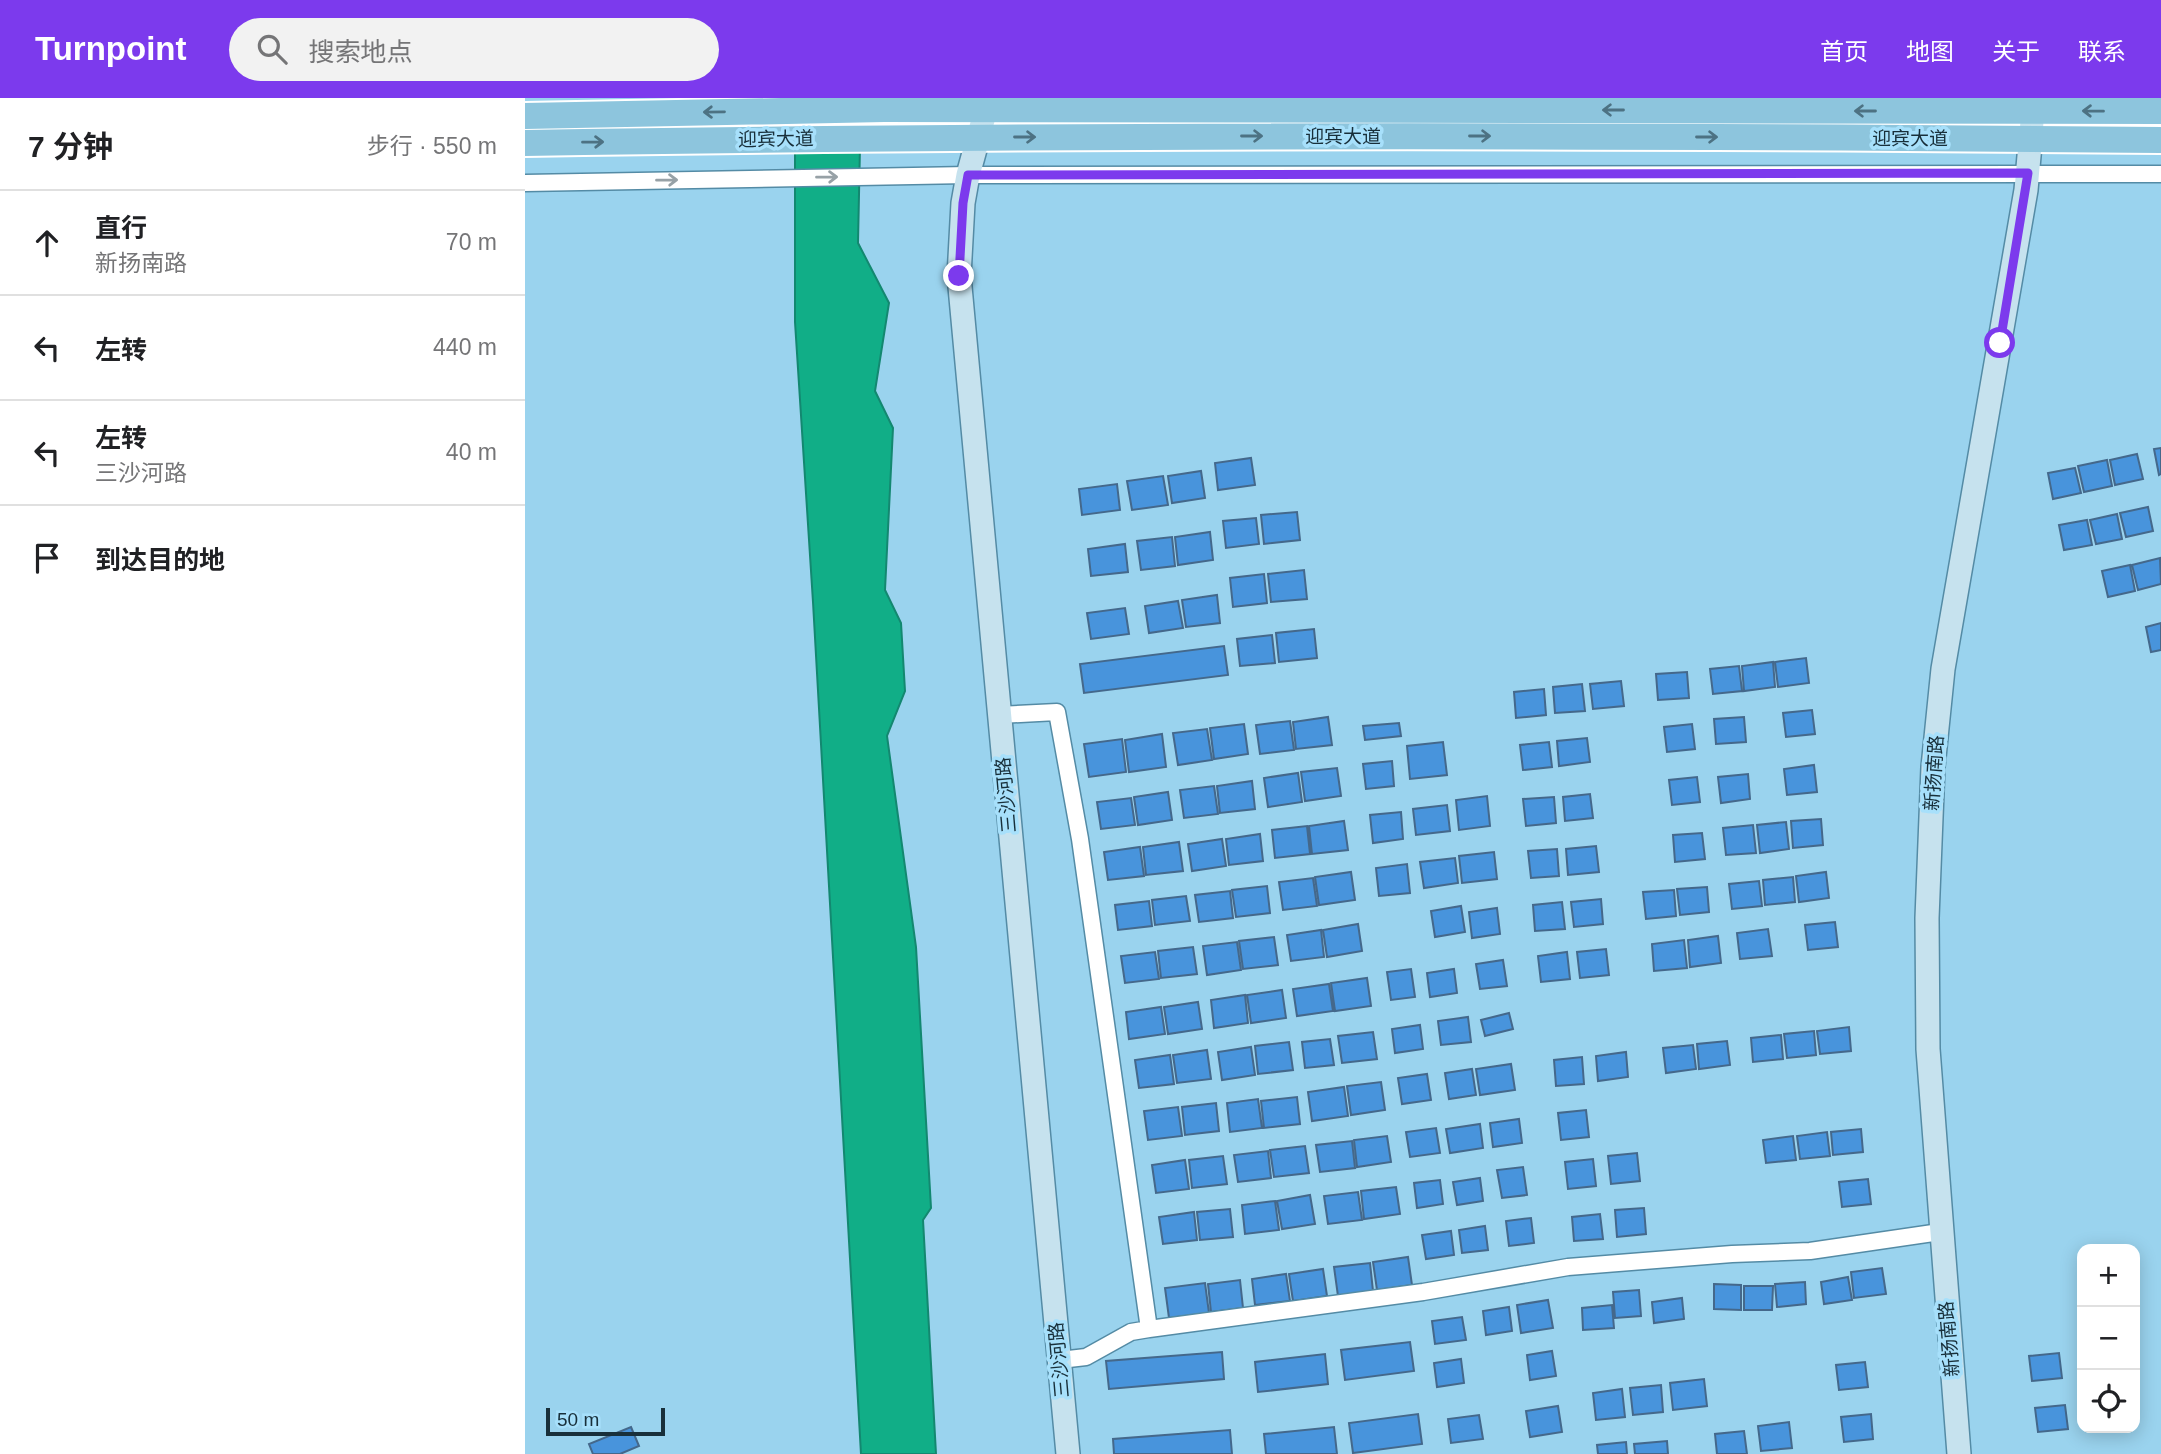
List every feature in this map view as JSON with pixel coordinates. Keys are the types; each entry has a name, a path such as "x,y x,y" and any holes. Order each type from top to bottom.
{"main road":[{"name":"迎宾大道","path":"525,117 884,109 987,104 1288,108 2034,104 2161,111"},
{"path":"1287,136 1288,108"},
{"name":"迎宾大道","path":"525,144 883,137 1287,136 2161,140"}],"street":[{"name":"三沙河路","path":"987,104 963,203 959,276 1068,1454"},
{"name":"新扬南路","path":"1959,1454 1928,1049 1927,918 1933,767 1943,669 2010,289 2028,173 2034,104"},
{"path":"525,183 968,175 2161,174"},
{"path":"999,715 1057,712 1080,839 1149,1329"},
{"path":"1060,1360 1086,1356 1131,1332 1423,1292 1567,1267 1732,1254 1810,1251 1940,1232"}],"shaded area":[{"path":"795,98 861,98 858,243 889,303 875,391 893,428 885,590 901,623 905,691 887,736 916,947 931,1208 923,1220 936,1454 861,1454 795,322"}],"building":[{"path":"2161,448 2161,474 2159,475 2154,449"},
{"path":"2137,454 2143,479 2115,485 2110,460"},
{"path":"1251,458 1255,485 1218,490 1215,463"},
{"path":"2107,460 2112,486 2084,492 2078,466"},
{"path":"2075,468 2081,493 2053,499 2048,473"},
{"path":"1201,471 1205,498 1172,503 1168,476"},
{"path":"1163,476 1168,505 1132,510 1127,481"},
{"path":"1117,484 1120,510 1082,515 1079,489"},
{"path":"2148,507 2153,531 2126,537 2120,513"},
{"path":"1297,512 1300,540 1264,544 1261,515"},
{"path":"2117,514 2122,539 2096,544 2090,520"},
{"path":"1256,518 1259,544 1226,548 1223,521"},
{"path":"2087,520 2092,545 2064,550 2059,525"},
{"path":"1210,532 1213,560 1178,565 1175,537"},
{"path":"1172,537 1175,566 1141,570 1137,541"},
{"path":"1125,544 1128,572 1091,576 1088,549"},
{"path":"2160,558 2161,584 2138,590 2132,565"},
{"path":"2130,565 2135,591 2108,597 2102,571"},
{"path":"1304,570 1307,599 1271,602 1268,574"},
{"path":"1264,574 1267,603 1233,607 1230,578"},
{"path":"1217,595 1220,623 1186,627 1182,600"},
{"path":"1178,601 1183,628 1149,633 1145,606"},
{"path":"1125,608 1129,634 1091,639 1087,613"},
{"path":"2161,623 2161,650 2151,652 2146,627"},
{"path":"1314,629 1317,658 1279,662 1276,633"},
{"path":"1272,635 1275,663 1240,666 1237,639"},
{"path":"1224,646 1228,675 1084,693 1080,664"},
{"path":"1806,658 1809,683 1778,687 1775,662"},
{"path":"1773,662 1775,687 1744,691 1742,666"},
{"path":"1739,666 1742,691 1713,694 1710,669"},
{"path":"1687,672 1689,698 1658,700 1656,674"},
{"path":"1621,681 1624,706 1593,709 1590,684"},
{"path":"1582,684 1585,711 1555,713 1553,687"},
{"path":"1544,689 1546,715 1516,718 1514,692"},
{"path":"1812,710 1815,734 1786,737 1783,713"},
{"path":"1328,717 1332,745 1296,749 1293,722"},
{"path":"1744,717 1746,742 1716,744 1714,719"},
{"path":"1290,721 1294,750 1260,754 1256,725"},
{"path":"1399,723 1401,736 1365,740 1363,726"},
{"path":"1244,724 1248,754 1214,759 1210,728"},
{"path":"1692,724 1695,749 1667,752 1664,727"},
{"path":"1207,729 1212,760 1178,765 1173,733"},
{"path":"1162,734 1166,767 1129,772 1125,740"},
{"path":"1587,738 1590,762 1559,766 1557,741"},
{"path":"1122,739 1126,772 1089,777 1084,744"},
{"path":"1443,742 1447,775 1410,779 1407,746"},
{"path":"1549,742 1552,767 1523,770 1520,745"},
{"path":"1392,761 1394,786 1366,789 1363,764"},
{"path":"1814,765 1817,792 1787,795 1784,769"},
{"path":"1337,768 1341,796 1305,801 1301,772"},
{"path":"1298,773 1302,802 1268,807 1264,778"},
{"path":"1748,774 1750,799 1721,803 1718,777"},
{"path":"1697,777 1700,802 1672,805 1669,780"},
{"path":"1252,781 1255,809 1220,813 1217,786"},
{"path":"1214,786 1218,814 1184,818 1180,790"},
{"path":"1168,792 1172,820 1138,825 1134,797"},
{"path":"1590,794 1593,818 1565,821 1563,797"},
{"path":"1487,796 1490,826 1459,830 1456,800"},
{"path":"1554,797 1556,823 1526,826 1523,799"},
{"path":"1131,798 1135,825 1101,829 1097,802"},
{"path":"1447,805 1450,831 1416,835 1413,809"},
{"path":"1401,812 1403,839 1373,843 1370,815"},
{"path":"1821,819 1823,845 1793,848 1791,821"},
{"path":"1344,821 1348,850 1312,854 1309,826"},
{"path":"1786,822 1789,849 1760,853 1757,825"},
{"path":"1753,825 1756,853 1726,855 1723,828"},
{"path":"1307,826 1310,854 1275,858 1272,830"},
{"path":"1702,833 1705,859 1675,862 1673,835"},
{"path":"1260,834 1263,861 1229,865 1226,839"},
{"path":"1222,839 1226,866 1192,871 1188,844"},
{"path":"1179,842 1183,871 1146,875 1143,847"},
{"path":"1596,846 1599,872 1568,875 1566,849"},
{"path":"1140,847 1144,876 1108,880 1104,852"},
{"path":"1557,849 1559,876 1531,878 1528,851"},
{"path":"1494,852 1497,879 1462,883 1459,856"},
{"path":"1455,858 1458,883 1424,888 1420,862"},
{"path":"1407,864 1410,893 1379,896 1376,868"},
{"path":"1351,872 1355,900 1319,905 1315,877"},
{"path":"1826,872 1829,898 1799,902 1796,876"},
{"path":"1793,877 1795,902 1765,905 1763,880"},
{"path":"1313,878 1317,906 1283,910 1279,882"},
{"path":"1759,881 1762,906 1732,909 1729,884"},
{"path":"1267,886 1270,913 1236,917 1232,890"},
{"path":"1707,887 1709,912 1680,915 1677,889"},
{"path":"1674,890 1676,916 1646,919 1643,892"},
{"path":"1230,891 1233,918 1199,922 1195,895"},
{"path":"1186,896 1190,921 1155,925 1152,900"},
{"path":"1601,899 1603,924 1574,927 1571,902"},
{"path":"1149,901 1152,926 1118,930 1115,905"},
{"path":"1562,902 1565,929 1535,931 1533,905"},
{"path":"1461,906 1465,932 1435,937 1431,911"},
{"path":"1497,908 1500,934 1472,938 1469,912"},
{"path":"1835,922 1838,947 1808,950 1805,925"},
{"path":"1358,924 1362,951 1327,957 1323,930"},
{"path":"1768,929 1772,956 1740,959 1737,933"},
{"path":"1321,930 1324,957 1291,961 1287,935"},
{"path":"1718,936 1721,963 1690,967 1688,940"},
{"path":"1274,937 1278,965 1243,969 1239,941"},
{"path":"1684,940 1687,968 1654,971 1652,944"},
{"path":"1237,942 1241,970 1207,975 1203,946"},
{"path":"1193,947 1197,974 1161,978 1158,951"},
{"path":"1606,949 1609,975 1580,978 1577,952"},
{"path":"1155,952 1159,979 1125,983 1121,956"},
{"path":"1567,952 1570,979 1541,982 1538,956"},
{"path":"1503,960 1507,986 1480,989 1476,964"},
{"path":"1411,969 1415,997 1391,1000 1387,972"},
{"path":"1454,969 1457,993 1430,997 1427,973"},
{"path":"1367,978 1371,1006 1335,1011 1331,983"},
{"path":"1329,984 1333,1011 1297,1016 1293,989"},
{"path":"1282,990 1286,1018 1251,1023 1247,995"},
{"path":"1245,995 1248,1023 1214,1028 1211,1000"},
{"path":"1198,1002 1202,1029 1168,1034 1164,1007"},
{"path":"1161,1007 1165,1034 1129,1039 1126,1012"},
{"path":"1509,1013 1513,1029 1485,1036 1481,1020"},
{"path":"1468,1017 1471,1042 1441,1045 1438,1021"},
{"path":"1420,1025 1423,1049 1395,1053 1392,1029"},
{"path":"1849,1027 1851,1051 1820,1054 1817,1031"},
{"path":"1814,1031 1816,1055 1787,1058 1784,1034"},
{"path":"1373,1032 1377,1059 1342,1063 1338,1036"},
{"path":"1781,1035 1783,1059 1753,1062 1751,1038"},
{"path":"1330,1039 1334,1065 1305,1068 1302,1042"},
{"path":"1727,1041 1730,1065 1699,1069 1697,1044"},
{"path":"1289,1042 1293,1070 1258,1074 1255,1046"},
{"path":"1693,1045 1696,1069 1666,1073 1663,1048"},
{"path":"1251,1047 1255,1075 1222,1080 1218,1052"},
{"path":"1207,1050 1211,1079 1177,1083 1173,1055"},
{"path":"1626,1052 1628,1077 1598,1081 1596,1056"},
{"path":"1170,1055 1174,1084 1139,1088 1135,1060"},
{"path":"1582,1057 1584,1084 1556,1086 1554,1060"},
{"path":"1511,1064 1515,1090 1480,1095 1476,1069"},
{"path":"1472,1069 1476,1095 1449,1099 1445,1073"},
{"path":"1427,1074 1431,1100 1402,1104 1398,1078"},
{"path":"1381,1082 1385,1110 1351,1115 1347,1086"},
{"path":"1344,1087 1348,1116 1312,1121 1308,1092"},
{"path":"1297,1097 1300,1124 1264,1128 1261,1101"},
{"path":"1258,1099 1262,1128 1230,1132 1227,1103"},
{"path":"1216,1103 1219,1131 1185,1135 1182,1107"},
{"path":"1178,1107 1182,1136 1148,1140 1144,1111"},
{"path":"1586,1110 1589,1137 1561,1140 1558,1113"},
{"path":"1519,1119 1522,1143 1493,1147 1490,1123"},
{"path":"1480,1124 1483,1148 1450,1153 1446,1129"},
{"path":"1436,1128 1440,1153 1410,1157 1406,1132"},
{"path":"1861,1129 1863,1152 1833,1155 1831,1132"},
{"path":"1827,1132 1830,1156 1800,1159 1797,1136"},
{"path":"1387,1136 1391,1162 1357,1167 1354,1140"},
{"path":"1793,1136 1796,1160 1766,1163 1763,1140"},
{"path":"1352,1141 1355,1168 1320,1172 1316,1145"},
{"path":"1305,1146 1309,1173 1274,1177 1270,1150"},
{"path":"1268,1151 1271,1178 1238,1182 1234,1155"},
{"path":"1637,1153 1640,1181 1611,1184 1608,1156"},
{"path":"1223,1156 1227,1184 1192,1188 1189,1160"},
{"path":"1593,1159 1596,1186 1568,1189 1565,1162"},
{"path":"1185,1160 1189,1189 1156,1193 1152,1165"},
{"path":"1523,1167 1527,1195 1502,1198 1497,1170"},
{"path":"1480,1178 1483,1201 1457,1205 1453,1182"},
{"path":"1868,1179 1871,1204 1842,1207 1839,1182"},
{"path":"1440,1180 1443,1204 1417,1208 1414,1183"},
{"path":"1396,1187 1400,1214 1364,1219 1361,1191"},
{"path":"1358,1192 1362,1220 1328,1224 1324,1196"},
{"path":"1310,1195 1315,1224 1282,1229 1277,1201"},
{"path":"1275,1201 1279,1230 1245,1234 1242,1205"},
{"path":"1644,1208 1646,1234 1617,1237 1615,1210"},
{"path":"1230,1209 1233,1237 1200,1240 1197,1212"},
{"path":"1194,1212 1197,1240 1163,1244 1159,1217"},
{"path":"1600,1214 1603,1239 1574,1241 1572,1217"},
{"path":"1531,1218 1534,1243 1509,1246 1506,1221"},
{"path":"1485,1226 1488,1250 1462,1253 1459,1230"},
{"path":"1451,1231 1454,1255 1426,1259 1422,1235"},
{"path":"1408,1257 1412,1285 1377,1290 1373,1262"},
{"path":"1370,1263 1373,1291 1338,1296 1334,1267"},
{"path":"1882,1268 1886,1294 1854,1298 1851,1272"},
{"path":"1323,1269 1327,1296 1293,1301 1289,1274"},
{"path":"1286,1274 1290,1301 1255,1305 1252,1279"},
{"path":"1848,1277 1852,1300 1824,1304 1821,1282"},
{"path":"1240,1280 1243,1308 1211,1312 1208,1284"},
{"path":"1805,1282 1806,1304 1777,1307 1775,1284"},
{"path":"1205,1283 1209,1313 1169,1318 1165,1288"},
{"path":"1714,1284 1741,1285 1741,1310 1714,1309"},
{"path":"1744,1286 1773,1286 1772,1310 1744,1310"},
{"path":"1639,1290 1641,1316 1615,1318 1613,1292"},
{"path":"1682,1298 1684,1319 1654,1323 1652,1302"},
{"path":"1548,1300 1553,1328 1521,1333 1517,1305"},
{"path":"1612,1305 1614,1328 1583,1330 1582,1308"},
{"path":"1509,1307 1512,1331 1486,1335 1483,1311"},
{"path":"1462,1317 1466,1340 1435,1344 1432,1321"},
{"path":"1410,1342 1414,1371 1345,1380 1341,1350"},
{"path":"1552,1351 1556,1376 1530,1380 1527,1355"},
{"path":"1222,1352 1224,1379 1109,1389 1106,1361"},
{"path":"2059,1353 2062,1378 2032,1381 2029,1356"},
{"path":"1325,1354 1328,1384 1258,1392 1255,1362"},
{"path":"1461,1359 1464,1383 1437,1387 1434,1363"},
{"path":"1865,1362 1868,1387 1839,1390 1836,1365"},
{"path":"1704,1379 1707,1406 1673,1410 1670,1383"},
{"path":"1661,1385 1663,1412 1633,1415 1630,1388"},
{"path":"1622,1389 1625,1417 1596,1420 1593,1393"},
{"path":"2065,1405 2068,1429 2038,1432 2035,1408"},
{"path":"1558,1406 1562,1432 1530,1437 1526,1411"},
{"path":"1418,1414 1422,1444 1353,1453 1349,1423"},
{"path":"1871,1414 1873,1439 1844,1442 1841,1417"},
{"path":"1479,1415 1483,1439 1451,1443 1448,1419"},
{"path":"1789,1422 1792,1448 1761,1451 1758,1426"},
{"path":"631,1427 639,1446 620,1454 593,1454 589,1444"},
{"path":"1334,1427 1337,1454 1266,1454 1264,1434"},
{"path":"1230,1430 1232,1454 1114,1454 1113,1439"},
{"path":"1744,1431 1747,1454 1717,1454 1715,1434"},
{"path":"1667,1441 1668,1454 1635,1454 1634,1444"},
{"path":"1626,1442 1627,1454 1598,1454 1597,1445"}],"route":[{"path":"959,276 963,203 968,175 2028,173 2000,343"}]}
